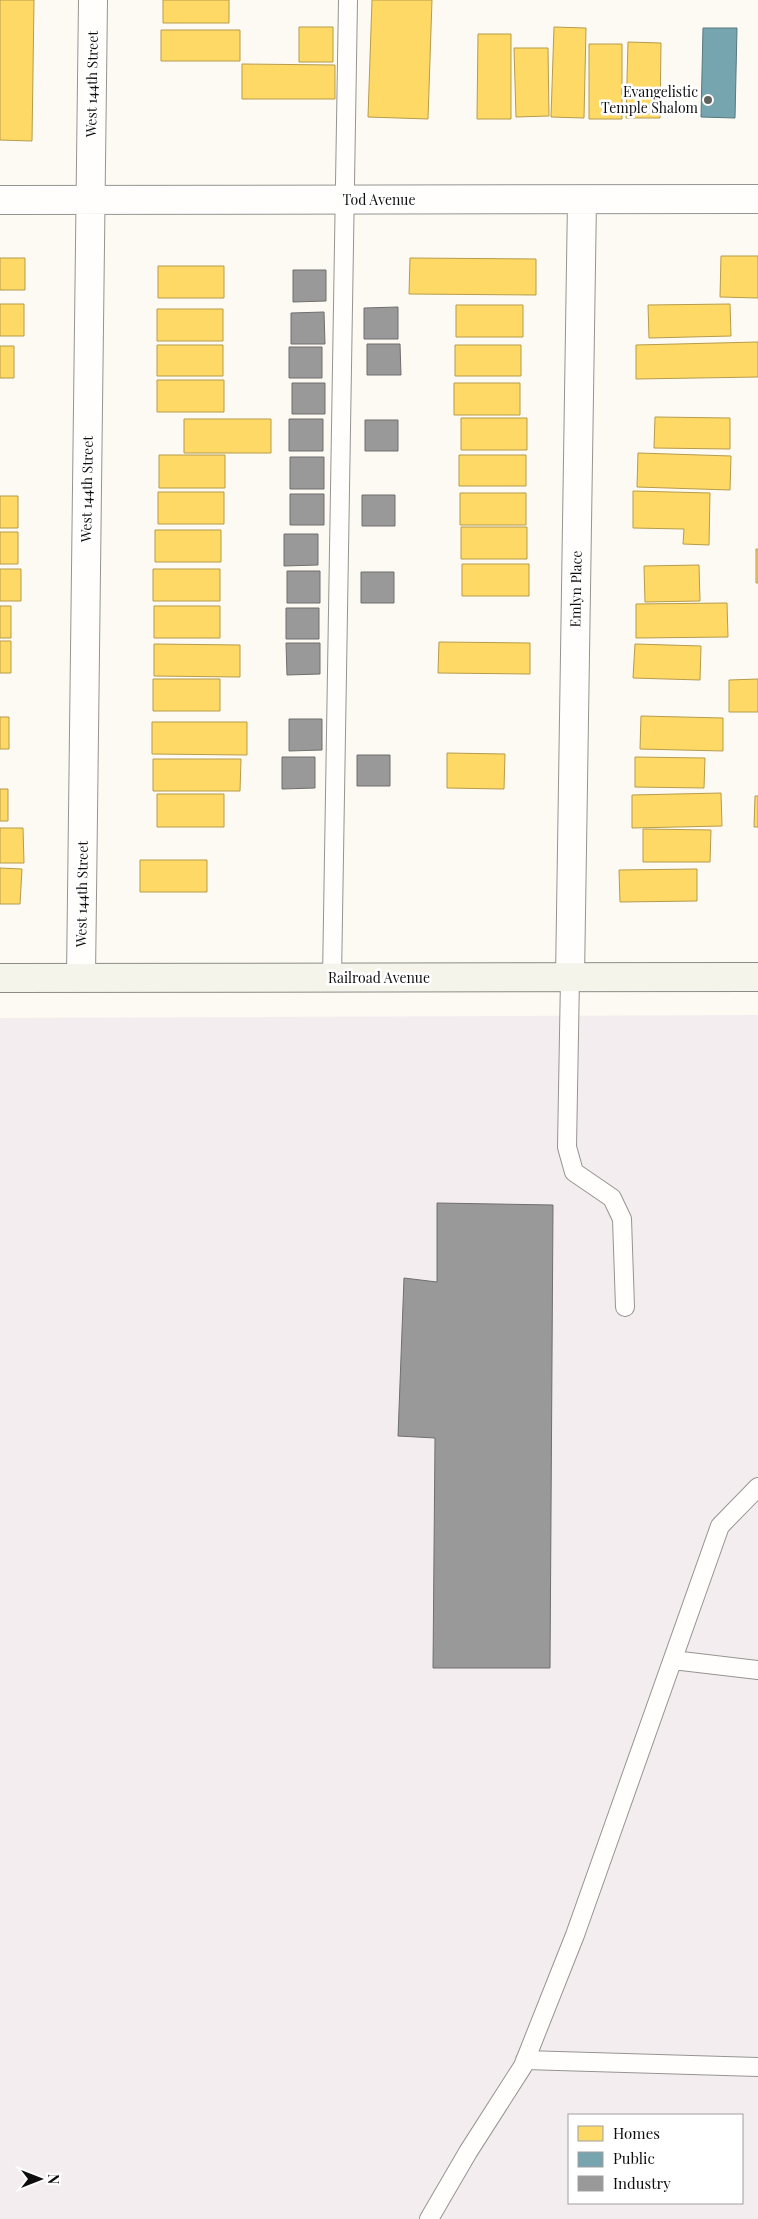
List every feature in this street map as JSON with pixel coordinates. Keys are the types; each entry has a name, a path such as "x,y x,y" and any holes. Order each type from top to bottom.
{"street":[{"name":"West 144th Street","path":"81,978 93,0"},
{"name":"Tod Avenue","path":"0,200 758,199"},
{"name":"Emlyn Place","path":"570,978 582,200"},
{"name":"Railroad Avenue","path":"0,978 758,977"}],"lane":[{"path":"332,978 348,0"},
{"path":"570,978 567,1147 574,1172 612,1198 622,1219 625,1307"},
{"path":"429,2219 525,2060 575,1935 720,1526 758,1487"},
{"path":"673,1660 758,1670"},
{"path":"525,2060 758,2068"}],"shaded area":[{"path":"758,1015 758,2219 0,2219 0,1018"}],"building: Homes":[{"path":"0,0 34,0 32,141 0,140"},
{"path":"163,0 229,0 229,23 163,23"},
{"path":"372,0 432,0 428,119 368,117"},
{"path":"299,27 333,27 333,62 299,62"},
{"path":"554,27 586,28 584,118 551,117"},
{"path":"161,30 240,30 240,61 161,61"},
{"path":"478,34 511,34 511,119 477,119"},
{"path":"628,42 661,43 660,118 626,118"},
{"path":"589,44 622,44 622,119 589,119"},
{"path":"514,48 548,48 549,116 516,117"},
{"path":"242,64 335,65 335,99 242,99"},
{"path":"721,256 758,256 758,298 720,297"},
{"path":"0,258 25,258 25,290 0,290"},
{"path":"410,258 536,259 536,295 409,294"},
{"path":"158,266 224,266 224,298 158,298"},
{"path":"0,304 24,304 24,336 0,336"},
{"path":"730,304 731,336 649,338 648,305"},
{"path":"456,305 523,305 523,337 456,337"},
{"path":"157,309 223,309 223,341 157,341"},
{"path":"758,342 758,377 636,379 636,345"},
{"path":"157,345 223,345 223,376 157,376"},
{"path":"455,345 521,345 521,376 455,376"},
{"path":"0,346 14,346 14,378 0,378"},
{"path":"157,380 224,380 224,412 157,412"},
{"path":"454,383 520,383 520,415 454,415"},
{"path":"655,417 730,418 730,449 654,448"},
{"path":"461,418 527,418 527,450 461,450"},
{"path":"184,419 271,419 271,453 184,453"},
{"path":"638,453 731,456 730,490 637,487"},
{"path":"159,455 225,455 225,488 159,488"},
{"path":"459,455 526,455 526,486 459,486"},
{"path":"633,491 710,493 709,545 683,544 684,529 633,528"},
{"path":"158,492 224,492 224,524 158,524"},
{"path":"460,493 526,493 526,525 460,525"},
{"path":"0,496 18,496 18,528 0,528"},
{"path":"461,527 527,527 527,559 461,559"},
{"path":"155,530 221,530 221,562 155,562"},
{"path":"0,532 18,532 18,564 0,564"},
{"path":"756,549 758,549 758,583 756,583"},
{"path":"462,564 529,564 529,596 462,596"},
{"path":"699,565 700,601 645,602 644,566"},
{"path":"0,569 21,569 21,601 0,601"},
{"path":"153,569 220,569 220,601 153,601"},
{"path":"727,603 728,637 636,638 636,604"},
{"path":"0,606 11,606 11,638 0,638"},
{"path":"154,606 220,606 220,638 154,638"},
{"path":"0,641 11,641 11,673 0,673"},
{"path":"439,642 530,643 530,674 438,673"},
{"path":"154,644 240,645 240,677 154,676"},
{"path":"635,644 701,646 700,680 633,678"},
{"path":"153,679 220,679 220,711 153,711"},
{"path":"758,679 758,712 729,712 729,680"},
{"path":"641,716 723,718 723,751 640,749"},
{"path":"0,717 9,717 9,749 0,749"},
{"path":"152,722 247,722 247,755 152,754"},
{"path":"447,753 505,754 504,789 447,788"},
{"path":"635,757 705,758 704,788 635,787"},
{"path":"153,759 241,759 240,791 153,791"},
{"path":"0,789 8,789 8,821 0,821"},
{"path":"721,793 722,826 632,828 632,795"},
{"path":"157,794 224,794 224,827 157,827"},
{"path":"755,796 758,796 758,827 754,827"},
{"path":"0,828 23,828 24,863 0,863"},
{"path":"643,829 711,830 710,862 643,862"},
{"path":"140,860 207,860 207,892 140,892"},
{"path":"0,868 22,869 20,904 0,904"},
{"path":"697,869 697,901 620,902 619,870"}],"building: Public":[{"path":"703,28 737,28 735,118 701,117"}],"building: Industry":[{"path":"293,270 326,270 326,301 293,302"},
{"path":"398,307 398,339 364,339 364,308"},
{"path":"324,312 325,344 291,344 291,313"},
{"path":"367,344 400,344 401,375 367,375"},
{"path":"289,347 322,347 322,378 289,378"},
{"path":"292,383 325,383 325,414 292,414"},
{"path":"289,419 323,419 323,451 289,451"},
{"path":"365,420 398,420 398,451 365,451"},
{"path":"290,457 324,457 324,489 290,489"},
{"path":"290,494 324,494 324,525 290,525"},
{"path":"362,495 395,495 395,526 362,526"},
{"path":"284,534 318,534 318,565 284,566"},
{"path":"287,571 320,571 320,603 287,603"},
{"path":"361,572 394,572 394,603 361,603"},
{"path":"286,608 319,608 319,639 286,639"},
{"path":"286,643 320,643 320,674 287,675"},
{"path":"289,719 322,719 322,750 289,751"},
{"path":"357,755 390,755 390,786 357,786"},
{"path":"282,757 315,757 315,788 282,789"},
{"path":"437,1203 553,1205 550,1668 433,1668 435,1438 398,1436 404,1278 437,1282"}],"place":[{"name":"Evangelistic Temple Shalom","path":"708,100"}]}
